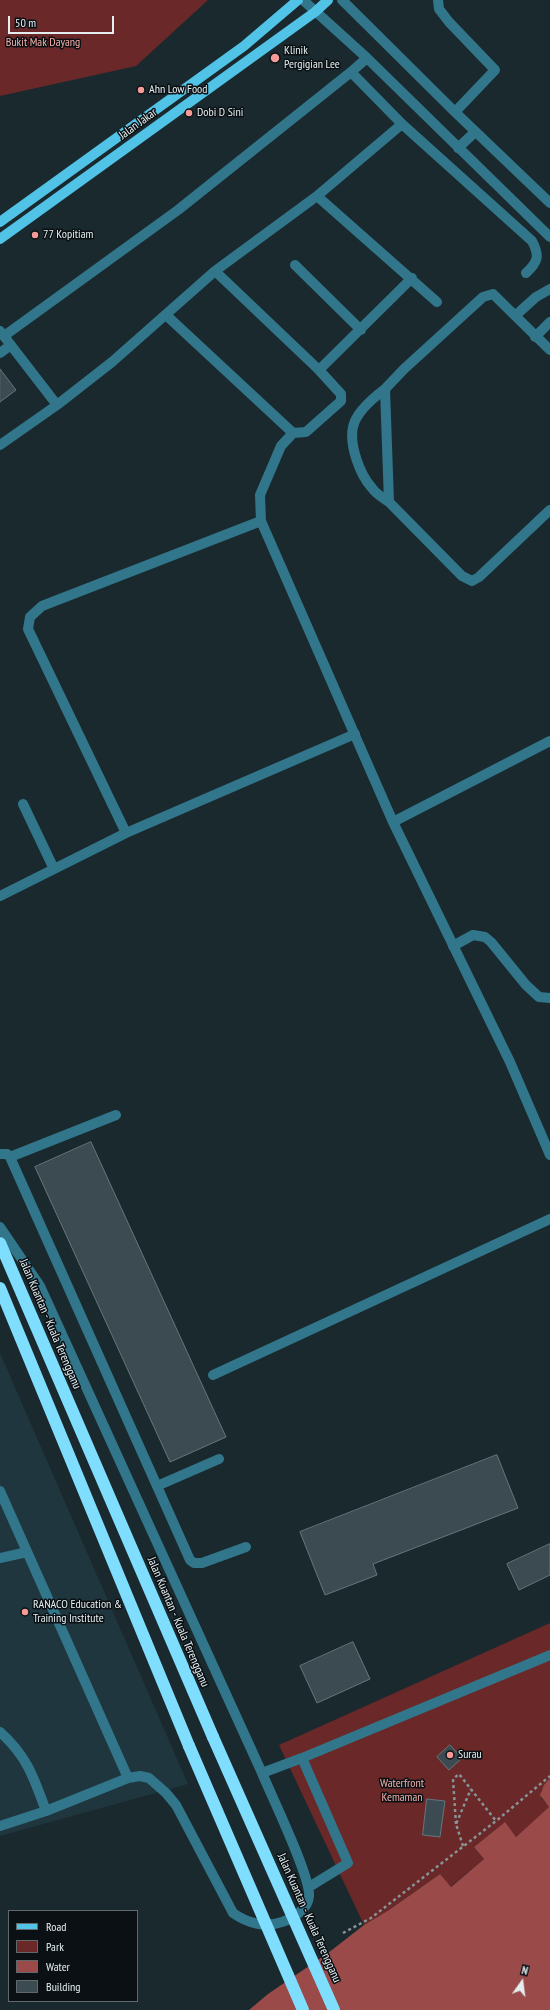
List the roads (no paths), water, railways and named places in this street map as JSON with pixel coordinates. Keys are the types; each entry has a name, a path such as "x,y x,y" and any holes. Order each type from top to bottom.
{"highway":[{"name":"Jalan Kuantan - Kuala Terengganu","path":"0,1243 213,1737 334,2010"},
{"path":"0,1288 189,1746 303,2010"}],"main road":[{"name":"Jalan Jakar","path":"0,222 244,46 298,0"},
{"name":"Jalan Jakar","path":"0,239 315,12 328,0"}],"street":[{"path":"303,0 367,58 550,236"},
{"path":"342,0 455,112 550,202"},
{"path":"438,0 440,9 449,22 494,70 455,112"},
{"path":"57,406 2,333 178,210 367,58"},
{"path":"351,72 402,124 532,241 537,256 535,264 526,273"},
{"path":"0,445 57,406 166,315 215,271 317,196 402,124"},
{"path":"458,148 476,132"},
{"path":"317,196 412,278 437,302"},
{"path":"295,265 361,330"},
{"path":"215,271 319,370 341,394 341,401 306,432 293,433 281,446 260,495 261,521 393,822 510,1062 550,1155"},
{"path":"319,370 412,278"},
{"path":"516,315 536,297 550,289"},
{"path":"550,350 535,337 516,315 493,294 483,297 368,402 353,426 353,440 359,468 372,489 389,502 462,576 472,581 479,577 550,510"},
{"path":"166,315 293,433"},
{"path":"535,337 550,322"},
{"path":"0,353 11,345"},
{"path":"384,389 389,502"},
{"path":"126,833 28,629 30,617 42,606 261,521"},
{"path":"0,896 126,833 355,734"},
{"path":"393,822 550,741"},
{"path":"23,804 54,869"},
{"path":"453,946 473,935 485,937 491,942 526,985 539,997 550,998"},
{"path":"10,1157 116,1115"},
{"path":"0,1154 7,1154 10,1157 190,1560 194,1563 202,1563 246,1546"},
{"path":"214,1375 550,1219"},
{"path":"0,1227 40,1286 262,1773 309,1887 307,1904 290,1919 278,1924 263,1925 247,1921 233,1913 176,1805 166,1793 149,1778 140,1776 128,1778 46,1811 0,1826"},
{"path":"157,1486 219,1459"},
{"path":"0,1491 128,1778"},
{"path":"0,1558 27,1552"},
{"path":"262,1773 302,1758 550,1655"},
{"path":"0,1732 16,1746 29,1769 46,1811"},
{"path":"302,1758 348,1863 309,1887"}],"water":[{"path":"550,1778 550,2010 249,2010 268,1994 328,1953 364,1925 389,1910 440,1874 451,1887 484,1859 474,1847 505,1822 516,1837 549,1807 540,1795 544,1785"}],"place":[{"name":"Klinik Pergigian Lee","path":"275,58"},
{"name":"Ahn Low Food","path":"141,90"},
{"name":"Dobi D Sini","path":"189,113"},
{"name":"77 Kopitiam","path":"35,235"},
{"name":"RANACO Education & Training Institute","path":"25,1612"},
{"name":"Surau","path":"450,1755"}],"park label":[{"name":"Bukit Mak Dayang","path":"43,43"},
{"name":"Waterfront Kemaman","path":"402,1791"}]}
